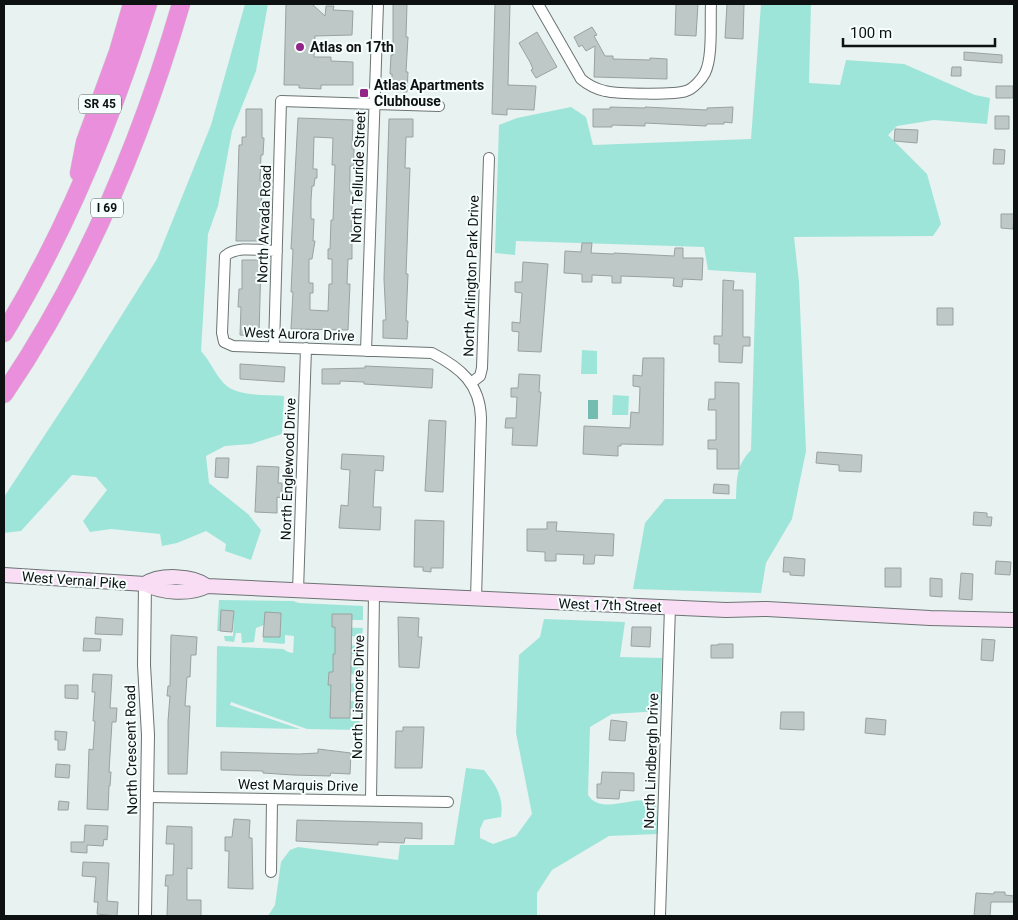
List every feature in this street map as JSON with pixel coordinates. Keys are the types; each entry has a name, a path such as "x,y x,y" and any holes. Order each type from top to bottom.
{"highway":[{"name":"SR 45","path":"72,206 85,142 112,69 132,4"},
{"name":"I 69","path":"4,334 44,264 72,206 115,103 148,4"},
{"name":"I 69","path":"4,394 69,285 102,218 146,114 181,5"}],"main road":[{"name":"West Vernal Pike","path":"4,575 145,584"},
{"name":"West 17th Street","path":"145,584 158,590 173,591 194,591 207,586 726,610 767,609 930,618 1014,620"}],"street":[{"name":"North Telluride Street","path":"366,351 378,4"},
{"path":"538,4 581,80 592,87 606,91 671,93 687,91 705,73 709,61 711,4"},
{"name":"North Arvada Road","path":"274,347 281,101 374,104"},
{"path":"374,104 440,106"},
{"name":"North Arlington Park Drive","path":"471,384 480,376 482,368 489,158"},
{"name":"West Aurora Drive","path":"277,251 240,250 231,251 225,256 222,333 224,342 234,346 432,353 459,369 471,384"},
{"name":"North Englewood Drive","path":"298,591 306,348"},
{"path":"471,384 479,401 482,418 476,599"},
{"name":"North Crescent Road","path":"145,584 144,665 148,734 145,916"},
{"name":"North Lismore Drive","path":"370,800 374,594"},
{"name":"North Lindbergh Drive","path":"660,916 670,607"},
{"name":"West Marquis Drive","path":"147,797 448,802"},
{"path":"271,872 272,799"}],"shaded area":[{"path":"245,4 268,4 256,71 232,131 218,206 208,234 201,351 221,380 233,390 250,394 284,396 282,434 251,444 225,446 206,456 209,483 248,514 261,530 251,560 225,551 226,544 206,531 177,543 162,546 160,534 111,529 90,532 83,521 107,490 96,477 72,475 21,531 4,533 4,497 81,380 157,259 211,125"},
{"path":"761,4 811,4 809,83 840,85 846,60 904,64 975,95 990,98 987,124 934,120 897,126 888,135 927,174 941,224 933,236 794,237 799,282 806,451 792,519 766,563 761,593 633,589 645,523 665,499 736,499 737,478 740,467 742,461 751,450 756,273 708,270 704,247 516,241 515,255 495,253 499,125 517,118 571,107 586,117 593,145 751,139"},
{"path":"582,350 597,351 597,374 581,374"},
{"path":"613,395 629,396 628,415 612,415"},
{"path":"588,400 598,400 598,419 588,419"},
{"path":"219,600 293,601 299,603 363,606 363,620 352,620 351,614 332,614 332,627 363,628 362,637 335,635 335,645 362,646 362,654 333,654 350,662 362,662 361,675 329,672 328,684 361,683 361,692 349,692 349,701 361,701 360,709 330,707 330,718 360,718 359,730 307,729 231,702 230,705 300,729 216,727 217,646 283,649 293,653 294,636 285,635 285,643 283,644 263,642 263,637 280,637 281,613 265,612 264,625 256,628 254,642 242,643 241,633 236,633 234,642 225,641 224,636 233,636 234,611 221,611 220,631 217,631"},
{"path":"544,619 625,622 620,657 662,658 660,711 612,714 590,727 588,795 596,802 606,805 656,799 657,834 609,836 552,870 537,893 537,916 268,916 275,905 281,862 290,850 298,847 398,860 400,845 454,845 466,768 484,770 500,797 501,817 484,820 480,829 480,838 493,844 516,836 532,814 516,733 519,655 540,637"}],"building":[{"name":"Atlas on 17th","path":"286,4 312,4 325,16 326,6 334,6 333,10 353,11 352,35 315,36 314,57 331,57 331,61 353,62 353,85 321,85 321,89 299,88 299,85 284,85"},
{"path":"393,4 407,4 407,92 392,91 392,74 390,74 391,55 393,55"},
{"path":"495,4 510,4 508,85 536,86 534,110 507,109 507,115 492,114"},
{"path":"676,4 698,4 696,36 675,35"},
{"path":"727,4 744,4 743,39 725,38"},
{"path":"592,27 597,35 594,36 605,56 613,56 613,59 667,59 667,79 594,77 595,46 586,51 582,45 579,47 574,37"},
{"path":"537,32 557,67 536,78 531,70 533,69 530,62 519,43"},
{"path":"964,52 1002,55 1002,63 964,60"},
{"path":"952,67 961,67 961,76 951,76"},
{"path":"996,86 1013,86 1013,98 996,98"},
{"path":"610,107 707,110 707,108 733,107 732,123 724,122 724,124 707,124 706,126 645,123 645,126 612,125 612,127 593,127 593,109 610,109"},
{"path":"246,109 262,109 262,138 264,138 260,181 262,181 261,241 236,241 239,145 242,145 242,137 246,137"},
{"path":"995,116 1009,116 1009,129 995,129"},
{"path":"298,118 353,120 352,149 354,149 354,166 350,166 352,259 348,259 347,284 350,284 348,330 291,329 293,249 291,249","holes":["314,137 333,138 332,165 335,165 333,220 331,220 330,249 328,249 328,259 332,259 332,284 329,284 328,311 310,310 310,293 313,293 313,283 309,283 309,259 312,259 315,241 313,241 314,219 311,219 311,200 312,186 314,186 315,178 317,178 317,169 313,169"]},
{"path":"389,119 413,119 413,137 406,137 405,168 410,168 406,274 408,274 407,339 383,338 383,320 386,320 384,279"},
{"path":"895,129 918,130 917,143 894,141"},
{"path":"994,149 1005,150 1004,164 993,164"},
{"path":"1001,214 1014,214 1013,229 1001,228"},
{"path":"582,243 592,243 591,253 674,256 675,248 683,248 683,258 703,258 702,280 683,279 682,287 673,286 674,278 621,276 621,283 612,283 612,276 592,275 592,282 582,282 582,274 564,273 565,251 581,252"},
{"path":"242,260 261,260 259,336 240,335 241,307 238,307 239,289 242,289"},
{"path":"523,262 548,264 541,352 518,351 519,332 512,331 512,322 520,323 522,293 515,292 515,282 522,282"},
{"path":"723,280 734,281 733,290 743,290 743,337 750,337 750,346 743,346 742,363 719,362 719,344 714,344 714,336 722,336"},
{"path":"937,308 953,308 953,325 937,325"},
{"path":"643,358 664,358 663,445 621,444 621,446 618,446 618,456 583,454 584,426 630,428 631,412 639,413 640,387 633,386 633,375 642,376"},
{"path":"240,364 285,367 284,382 240,379"},
{"path":"365,366 433,369 432,388 340,381 340,384 322,384 322,369 365,368"},
{"path":"519,374 540,375 539,392 541,392 537,446 512,445 513,428 505,428 506,418 516,418 517,397 511,397 511,388 518,388"},
{"path":"715,382 739,383 739,469 717,469 717,449 708,449 708,440 716,440 716,410 708,410 709,399 715,399"},
{"path":"429,420 446,421 443,492 425,491"},
{"path":"817,452 862,455 861,472 839,471 839,465 816,463"},
{"path":"342,454 384,456 383,471 375,470 373,507 381,507 380,530 339,528 341,505 348,506 350,470 341,469"},
{"path":"216,458 229,458 228,478 215,477"},
{"path":"257,466 279,467 278,483 282,483 282,498 277,497 277,513 255,512"},
{"path":"714,484 729,485 729,494 713,493"},
{"path":"974,512 987,513 987,517 992,517 991,526 973,525"},
{"path":"415,520 444,521 443,568 431,568 431,572 423,571 423,567 414,567"},
{"path":"547,522 557,522 556,531 614,534 613,556 595,555 594,564 583,564 584,555 556,554 556,561 545,561 545,552 527,551 527,529 547,529"},
{"path":"784,557 805,559 804,576 790,575 790,572 783,572"},
{"path":"996,561 1011,562 1010,575 995,574"},
{"path":"885,568 901,568 901,587 885,587"},
{"path":"961,573 973,574 972,600 959,599"},
{"path":"930,578 942,579 942,597 930,596"},
{"path":"221,610 234,611 232,632 220,631"},
{"path":"265,612 281,613 280,637 263,637"},
{"path":"332,614 352,614 350,718 330,718 331,685 328,685 329,672 333,672 333,654 335,654 335,627 332,627"},
{"path":"96,617 123,619 122,635 95,634"},
{"path":"398,617 419,618 418,637 422,637 419,668 399,667"},
{"path":"632,627 651,627 650,647 631,646"},
{"path":"171,635 197,637 196,655 191,655 190,677 187,677 185,706 190,706 187,774 168,774 170,696 167,696 168,686 170,686"},
{"path":"84,638 101,639 100,651 83,651"},
{"path":"982,639 995,640 993,661 981,660"},
{"path":"733,644 733,658 711,658 711,645"},
{"path":"93,674 112,675 110,708 117,708 116,722 112,722 108,810 87,809 89,749 93,750 95,721 93,721 95,692 92,692"},
{"path":"65,685 78,685 78,699 65,698"},
{"path":"781,712 804,712 804,730 780,729"},
{"path":"866,718 886,720 885,735 865,733"},
{"path":"611,720 627,722 625,741 609,740"},
{"path":"403,727 424,727 422,768 395,768 396,731 403,731"},
{"path":"55,731 67,732 65,750 58,750 58,740 55,740"},
{"path":"318,749 351,753 350,774 331,773 330,776 293,775 263,773 263,771 221,770 221,752 299,754 318,753"},
{"path":"56,764 70,765 69,778 55,777"},
{"path":"602,772 634,773 634,791 620,790 619,799 597,798 597,784 601,784"},
{"path":"59,801 69,802 68,810 58,810"},
{"path":"234,819 250,820 249,838 252,838 253,889 228,888 229,851 225,851 225,837 232,837"},
{"path":"297,820 422,823 422,839 405,838 404,843 378,842 378,845 296,841"},
{"path":"85,825 108,826 107,840 104,839 103,846 87,845 87,853 71,852 71,842 84,842"},
{"path":"167,826 192,827 192,869 187,868 187,900 201,900 201,916 167,916 168,886 165,886 166,875 173,875 174,844 166,844"},
{"path":"83,862 109,863 107,901 118,902 117,916 97,914 98,902 94,902 96,877 82,876"},
{"path":"994,892 1005,892 1005,895 1014,896 1014,902 991,902 990,916 974,916 976,893 994,894"}],"place":[{"name":"Atlas on 17th","path":"300,47"},
{"name":"Atlas Apartments Clubhouse","path":"364,93"}]}
